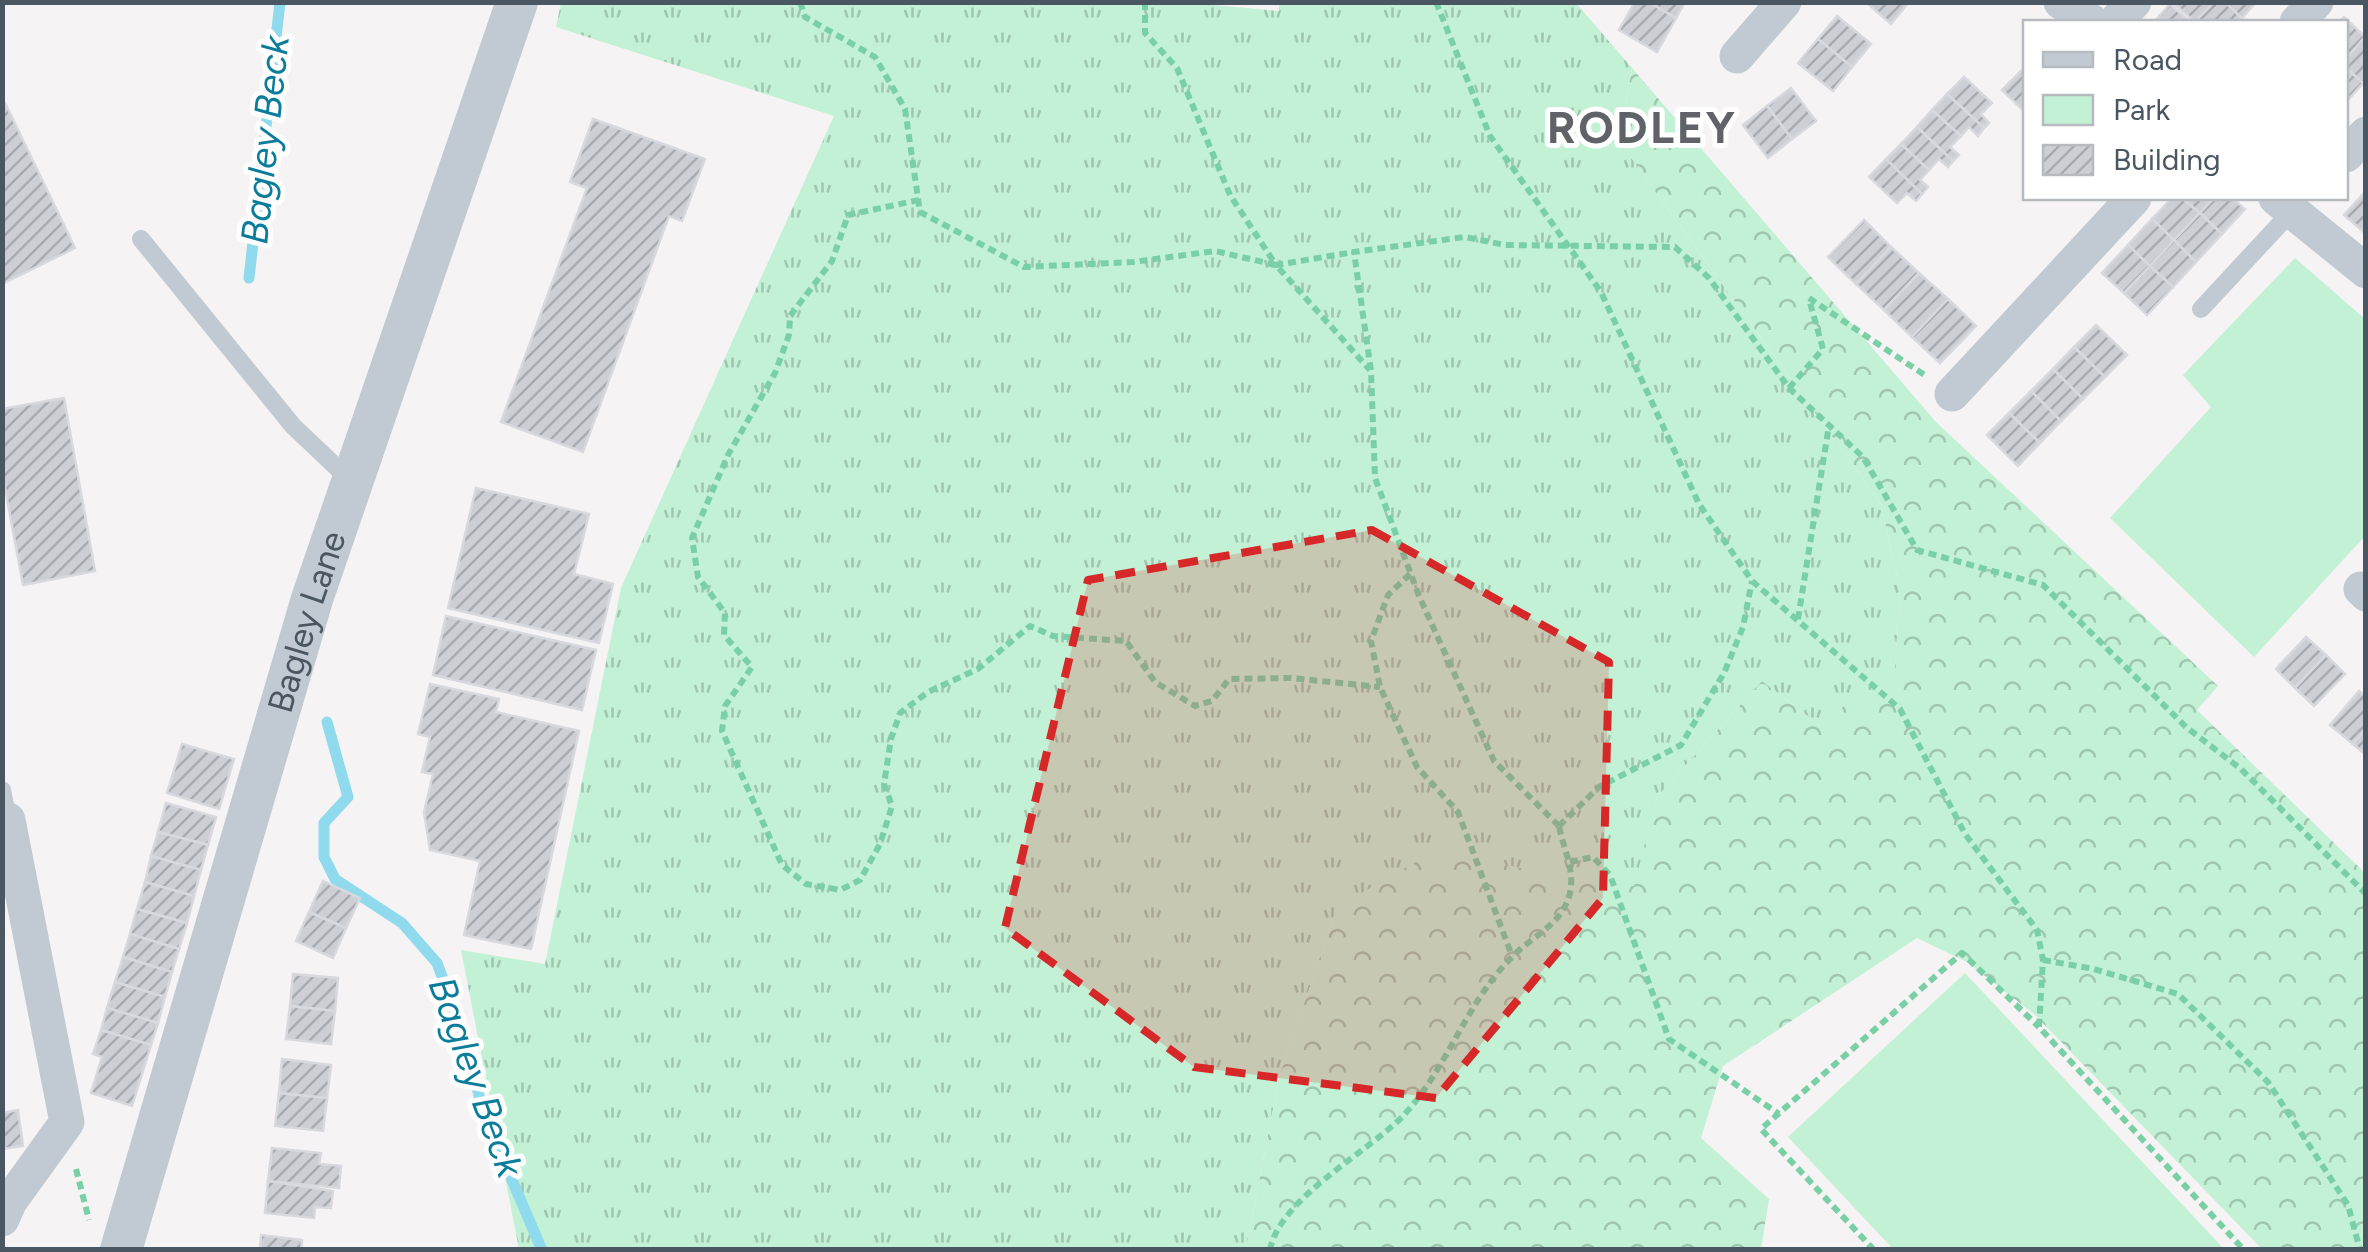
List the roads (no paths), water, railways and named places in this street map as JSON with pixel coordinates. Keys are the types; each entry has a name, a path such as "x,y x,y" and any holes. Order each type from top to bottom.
{"street":[{"name":"Bagley Lane","path":"108,1242 312,600 517,2"},
{"path":"1737,56 1784,2"},
{"path":"2061,2 2089,20"},
{"path":"2348,153 2366,134"},
{"path":"1952,394 2132,200"},
{"path":"2291,202 2366,270"},
{"path":"2,1219 10,1200 67,1122 5,805"}],"lane":[{"path":"2201,309 2291,202"},
{"path":"141,239 292,426 353,482"}],"waterway":[{"name":"Bagley Beck","path":"249,278 280,2"},
{"name":"Bagley Beck","path":"327,722 348,797 324,823 324,857 335,879 402,923 437,963 469,1048 482,1110 542,1250"}],"district":[{"name":"RODLEY","path":"1642,127"}]}
